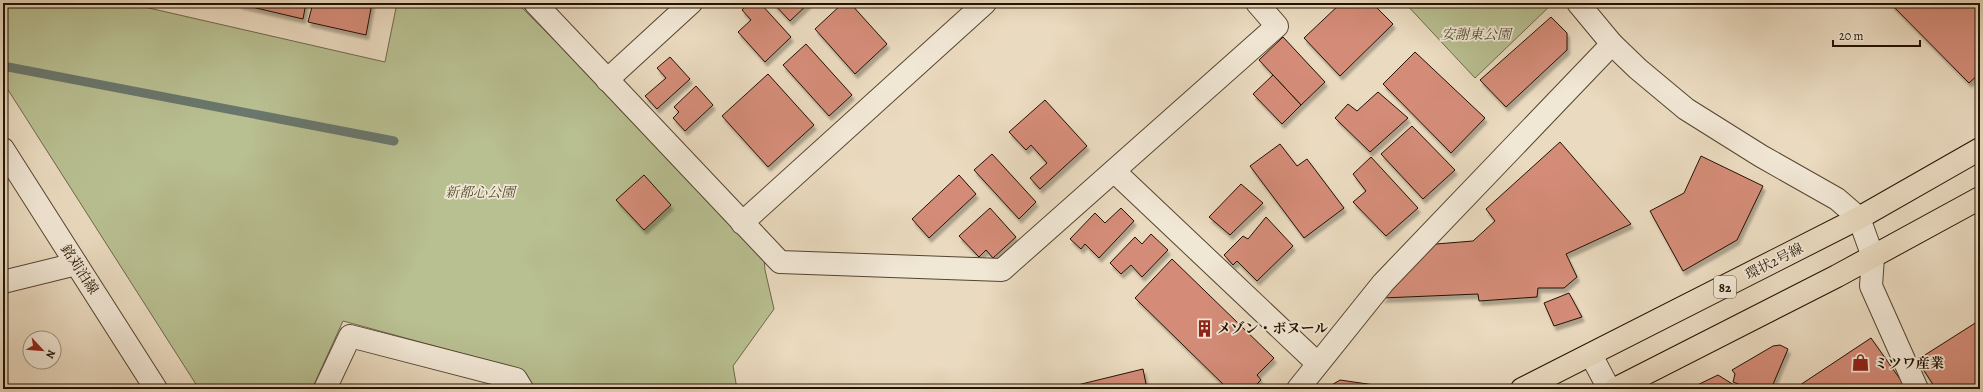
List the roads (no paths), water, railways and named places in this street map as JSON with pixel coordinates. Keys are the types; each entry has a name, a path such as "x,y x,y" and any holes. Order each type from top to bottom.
{"main road":[{"name":"環状2号線","path":"1522,389 1859,218 1980,149"},
{"path":"1615,389 1873,257 1980,198"}],"street":[{"path":"535,3 780,262 1002,270 1277,26 1257,3"},
{"path":"607,80 691,3"},
{"path":"742,223 985,3"},
{"path":"1578,3 1612,44 1638,69 1686,109 1761,156 1837,199 1859,218 1873,257 1871,286 1917,389"},
{"path":"1298,389 1317,363 1383,283 1612,44"},
{"name":"銘苅泊線","path":"3,149 156,389"},
{"path":"1114,171 1317,363"},
{"path":"3,282 76,264"},
{"path":"325,389 350,336 516,379 522,389"},
{"path":"1591,355 1609,389"}],"waterway":[{"path":"3,66 394,141"}],"place":[{"name":"メゾン・ボヌール","path":"1204,328"},
{"name":"ミツワ産業","path":"1861,363"}],"park label":[{"name":"安謝東公園","path":"1476,34"},
{"name":"新都心公園","path":"480,192"}]}
